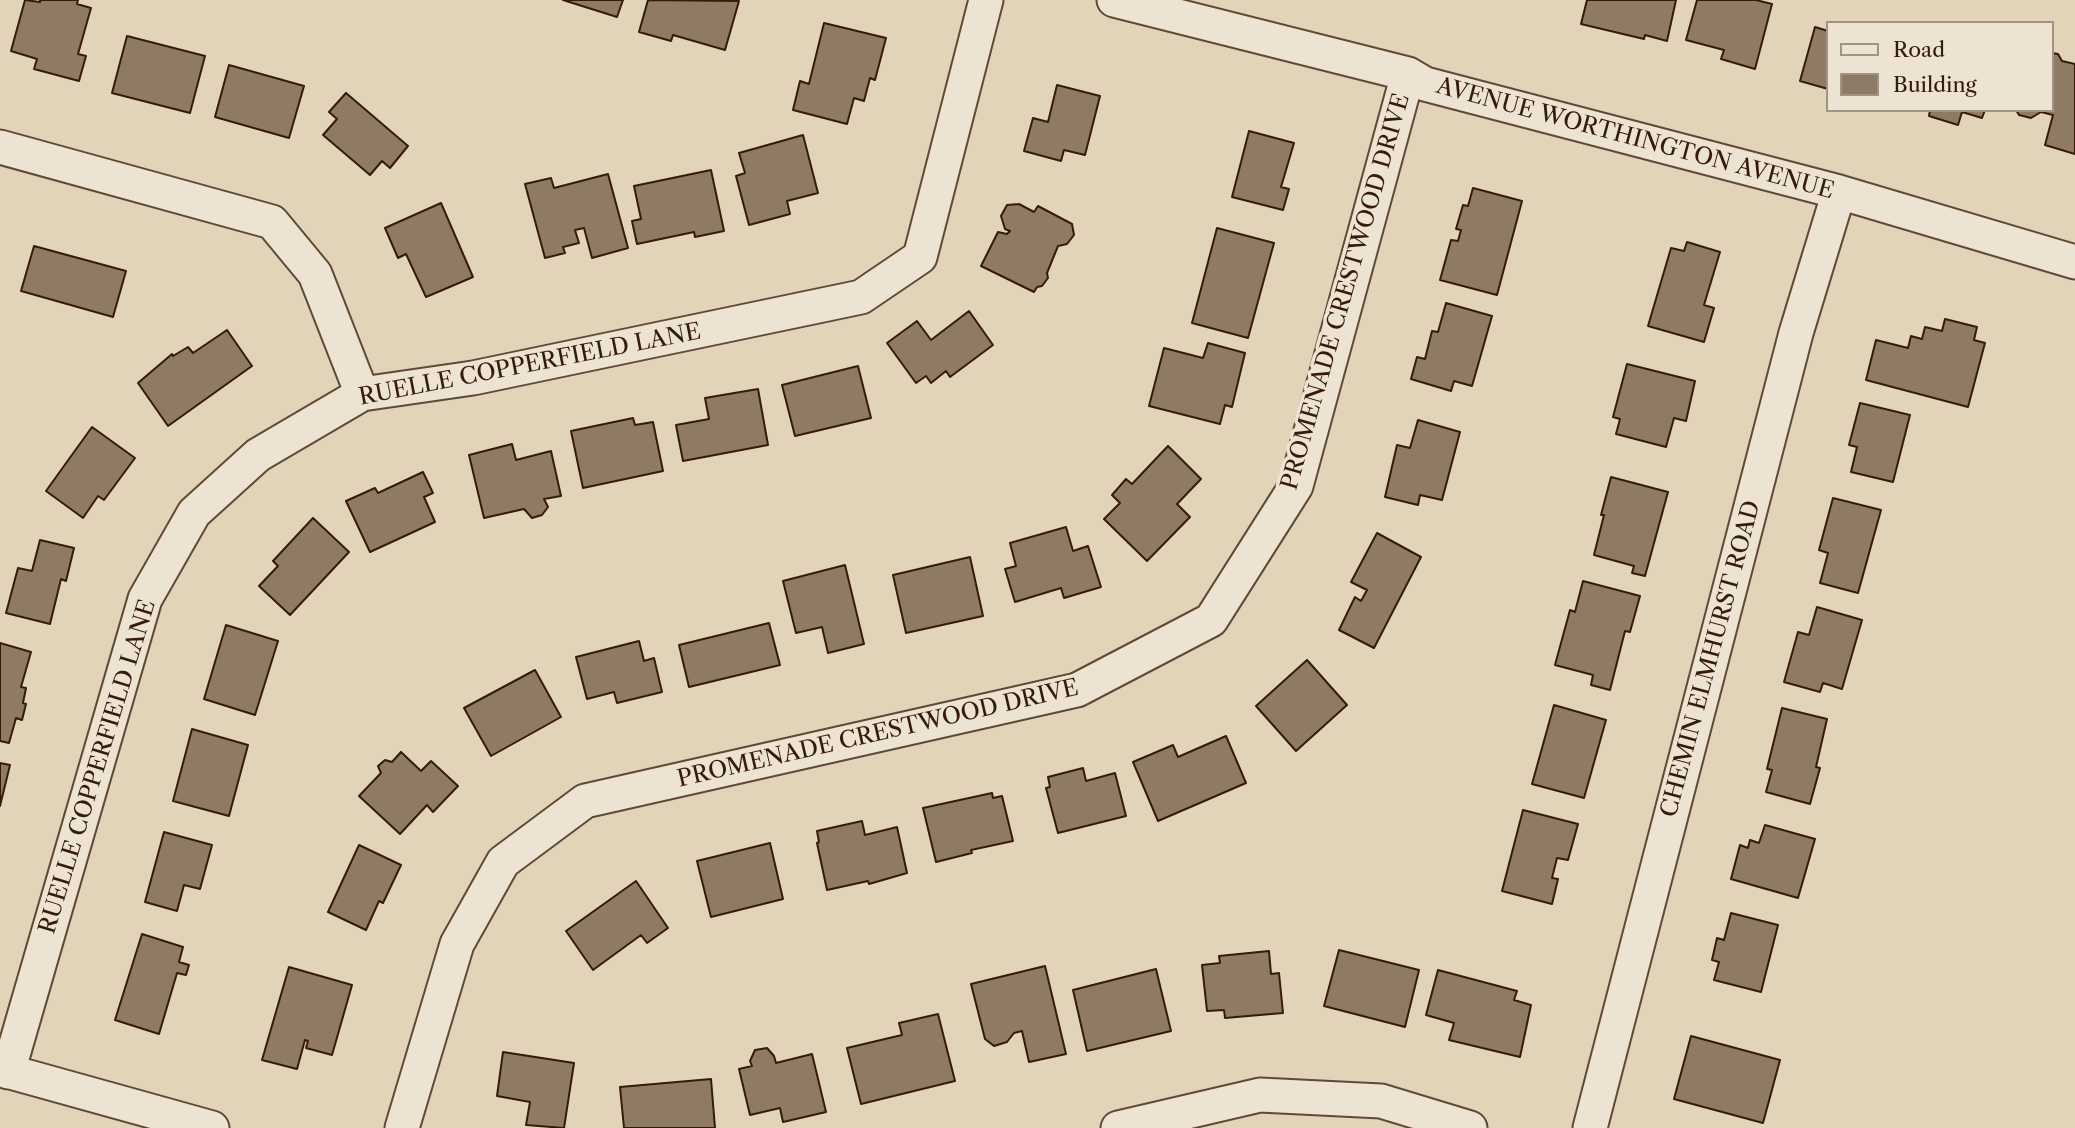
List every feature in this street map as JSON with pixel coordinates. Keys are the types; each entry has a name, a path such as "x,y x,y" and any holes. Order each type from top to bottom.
{"street":[{"name":"RUELLE COPPERFIELD LANE","path":"4,1070 145,599 194,513 258,455 362,394 473,378 861,297 920,257 985,0"},
{"name":"AVENUE WORTHINGTON AVENUE","path":"1114,0 1408,74 1425,84 1839,192 2075,262"},
{"name":"PROMENADE CRESTWOOD DRIVE","path":"402,1128 457,944 503,862 585,801 1077,691 1211,620 1296,486 1408,74"},
{"path":"0,147 272,222 316,274 362,394"},
{"name":"CHEMIN ELMHURST ROAD","path":"1590,1128 1796,333 1839,192"},
{"path":"4,1070 212,1128"},
{"path":"1118,1128 1260,1095 1381,1101 1470,1128"}],"building":[{"path":"25,0 78,0 77,4 91,8 78,54 86,56 79,81 34,69 37,59 11,51"},
{"path":"563,0 623,0 617,17"},
{"path":"648,0 739,1 725,50 673,35 671,41 639,32"},
{"path":"1587,0 1676,0 1667,41 1645,35 1644,39 1581,24"},
{"path":"1697,0 1756,0 1772,4 1755,69 1721,59 1724,50 1686,40"},
{"path":"824,23 886,38 875,80 870,78 864,101 854,98 847,124 793,110 800,81 809,84"},
{"path":"1815,27 1826,30 1826,88 1800,81"},
{"path":"127,36 205,56 190,113 112,93"},
{"path":"2054,53 2058,54 2062,61 2075,64 2075,154 2045,145 2053,115 2041,112 2054,112"},
{"path":"229,65 304,86 289,138 215,117"},
{"path":"1057,85 1100,96 1085,155 1064,150 1061,161 1024,151 1033,118 1048,122"},
{"path":"346,93 408,146 390,168 382,161 370,175 323,135 337,119 329,112"},
{"path":"1930,112 1962,112 1958,125 1929,116"},
{"path":"1962,112 1984,112 1982,118"},
{"path":"2017,112 2041,112 2031,118"},
{"path":"1249,131 1294,143 1281,187 1289,189 1283,210 1232,197"},
{"path":"803,135 818,193 787,201 790,214 749,225 736,176 745,173 739,153"},
{"path":"711,170 724,231 695,237 694,232 637,244 632,221 641,219 634,186"},
{"path":"608,174 628,248 592,258 584,228 575,230 579,243 563,247 565,253 545,258 525,184 551,178 554,188"},
{"path":"1473,188 1522,201 1497,295 1440,280 1451,240 1458,241 1461,230 1456,229 1463,205 1468,206"},
{"path":"441,203 473,277 426,297 406,254 398,258 385,228"},
{"path":"1019,204 1034,212 1038,206 1072,224 1074,235 1067,244 1058,246 1047,273 1048,278 1034,292 981,266 998,232 1007,234 1010,231 1005,229 1001,216 1007,205"},
{"path":"1217,228 1274,243 1248,338 1192,323"},
{"path":"1687,242 1720,252 1704,305 1714,308 1704,342 1648,326 1671,248 1684,251"},
{"path":"34,246 126,271 113,317 21,291"},
{"path":"1446,303 1492,316 1472,386 1454,381 1451,391 1411,379 1417,357 1425,359 1432,331 1438,332"},
{"path":"969,311 993,345 950,377 946,371 931,383 926,376 916,383 887,343 917,321 931,340"},
{"path":"1945,319 1977,327 1974,340 1985,343 1968,407 1866,380 1876,340 1908,348 1911,336 1922,339 1925,327 1942,331"},
{"path":"227,330 252,366 168,426 138,383 172,354 173,356 188,347 193,353"},
{"path":"1208,343 1245,353 1232,407 1225,405 1220,424 1149,406 1164,348 1203,358"},
{"path":"1627,364 1695,381 1686,421 1674,418 1666,447 1616,434 1620,419 1613,417"},
{"path":"858,366 871,418 795,436 782,385"},
{"path":"758,389 768,445 683,461 676,425 709,419 705,398"},
{"path":"1860,403 1910,415 1893,482 1851,472 1857,447 1849,445"},
{"path":"633,418 635,425 653,422 663,471 583,488 571,431"},
{"path":"1418,420 1460,432 1442,500 1420,495 1418,505 1385,497 1397,445 1410,448"},
{"path":"92,427 135,458 104,500 98,496 83,518 46,491"},
{"path":"512,444 516,460 551,451 561,496 544,499 548,507 542,515 532,518 524,509 484,518 469,455"},
{"path":"1168,446 1201,479 1177,504 1190,517 1147,561 1104,519 1120,503 1112,495 1126,479 1132,484"},
{"path":"423,472 433,493 424,497 435,522 370,552 346,501 375,488 378,493"},
{"path":"1611,477 1668,492 1645,576 1632,573 1634,566 1594,555"},
{"path":"1833,498 1881,510 1858,593 1820,583 1828,553 1819,550"},
{"path":"313,518 349,552 290,615 259,586 278,566 273,561"},
{"path":"1066,527 1073,551 1088,546 1101,587 1064,598 1061,588 1015,602 1005,569 1016,566 1010,543"},
{"path":"1377,533 1421,557 1374,648 1339,630 1355,597 1361,601 1367,590 1351,582"},
{"path":"40,540 74,548 66,581 61,579 50,624 6,613 18,568 32,571"},
{"path":"970,557 983,616 906,633 893,575"},
{"path":"845,565 864,644 828,653 822,627 796,633 783,581"},
{"path":"1583,581 1640,596 1630,632 1625,631 1610,690 1591,685 1593,675 1555,665 1570,610 1575,612"},
{"path":"1817,607 1862,620 1842,689 1823,683 1820,692 1784,682 1798,632 1809,635"},
{"path":"769,623 780,665 689,687 679,645"},
{"path":"226,625 278,641 255,715 204,699"},
{"path":"639,641 644,661 654,658 662,692 617,703 614,692 587,699 576,657"},
{"path":"0,643 31,652 21,687 26,688 23,703 26,704 22,720 16,718 9,743 0,741"},
{"path":"1307,660 1347,705 1296,751 1256,706"},
{"path":"535,670 561,717 491,756 464,708"},
{"path":"1554,705 1606,720 1584,798 1532,784"},
{"path":"1782,708 1827,719 1816,767 1820,768 1810,804 1766,792 1772,770 1767,769"},
{"path":"192,729 248,745 229,816 173,801"},
{"path":"1226,736 1246,783 1158,821 1133,762 1173,745 1178,757"},
{"path":"401,752 421,771 431,761 458,786 433,812 427,805 400,834 359,796 381,773 378,766 385,760 392,762"},
{"path":"0,763 10,765 0,806"},
{"path":"1083,768 1086,781 1115,773 1126,816 1058,833 1046,788 1050,787 1048,777"},
{"path":"992,793 993,798 1002,796 1013,841 971,850 972,853 936,862 923,808"},
{"path":"1523,810 1578,824 1568,860 1557,858 1552,878 1558,879 1552,904 1502,891"},
{"path":"862,821 865,835 897,827 907,873 869,884 868,881 827,890 817,831"},
{"path":"1765,825 1815,839 1798,898 1731,879 1740,845 1748,848 1750,840 1759,843"},
{"path":"164,832 212,845 200,889 184,885 177,911 145,902"},
{"path":"770,843 783,899 711,917 697,861"},
{"path":"359,845 401,865 383,903 379,901 366,930 328,912"},
{"path":"636,881 668,928 647,943 641,935 593,970 566,931"},
{"path":"1731,913 1778,925 1761,992 1714,980 1719,962 1712,960 1717,938 1724,940"},
{"path":"142,934 183,947 179,962 189,965 186,975 177,973 159,1034 115,1020"},
{"path":"1339,950 1419,970 1405,1027 1324,1006"},
{"path":"1269,951 1271,974 1279,973 1283,1013 1225,1018 1224,1010 1207,1011 1202,965 1220,963 1219,956"},
{"path":"1045,966 1066,1054 1029,1062 1022,1031 1014,1033 1007,1042 994,1046 985,1039 971,984"},
{"path":"289,967 352,985 332,1055 306,1048 308,1041 305,1040 297,1069 262,1060"},
{"path":"1156,969 1171,1031 1087,1051 1073,990"},
{"path":"1438,970 1517,991 1514,1000 1531,1005 1520,1057 1449,1040 1454,1023 1426,1015"},
{"path":"938,1014 955,1081 861,1104 847,1048 902,1035 899,1023"},
{"path":"1691,1036 1780,1060 1763,1123 1674,1099"},
{"path":"767,1048 776,1063 812,1054 826,1112 783,1122 780,1108 750,1115 739,1069 752,1066 750,1061 755,1050"},
{"path":"503,1052 574,1063 564,1128 526,1125 530,1102 497,1096"},
{"path":"711,1079 715,1128 624,1128 620,1087"}]}
